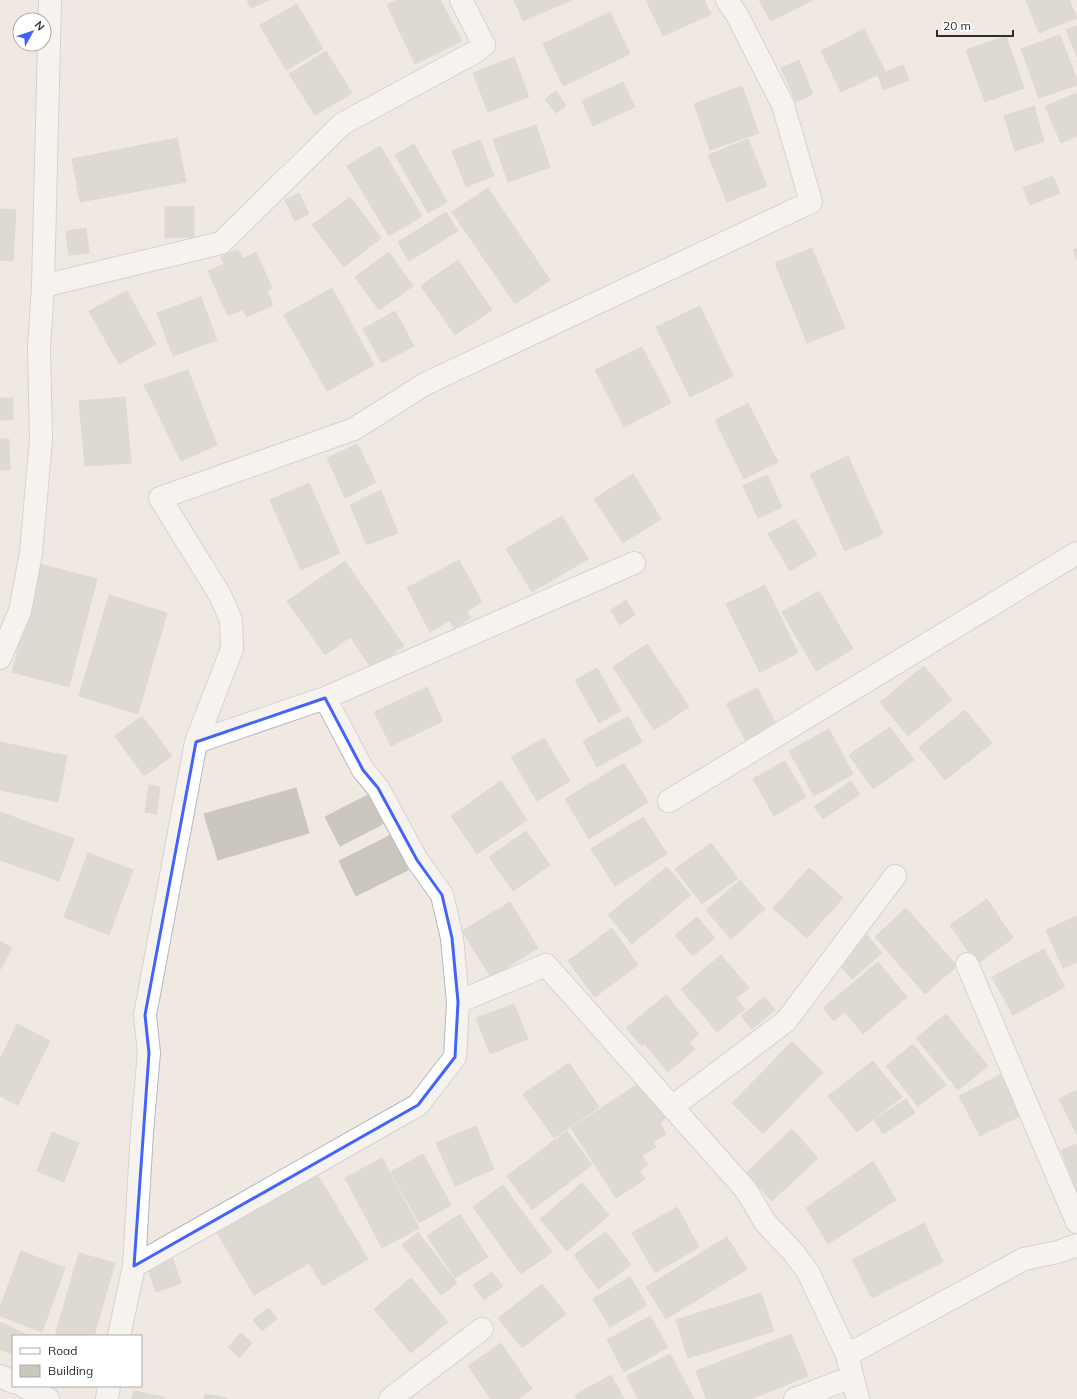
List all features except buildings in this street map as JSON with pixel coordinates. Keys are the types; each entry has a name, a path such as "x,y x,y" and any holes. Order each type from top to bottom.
{"street":[{"path":"0,658 20,612 31,553 41,439 39,348 43,286 50,0"},
{"path":"43,286 221,243 342,124 475,52 484,45 461,0"},
{"path":"119,1335 134,1266 142,1132 149,1053 144,1014 196,742 232,649 231,620 220,595 160,498 354,429 425,384 811,202 783,106 737,15 727,0"},
{"path":"669,801 1077,553"},
{"path":"196,742 325,698 634,563"},
{"path":"134,1266 418,1105 455,1057 458,1002 452,938 442,895 417,860 378,788 363,770 325,698"},
{"path":"672,1107 786,1021 895,876"},
{"path":"458,1002 546,964 746,1190 765,1222 794,1253 808,1272 846,1355 858,1399"},
{"path":"967,964 1077,1222"},
{"path":"846,1355 1024,1259 1058,1252 1077,1245"},
{"path":"390,1399 482,1329"},
{"path":"0,1376 12,1382"},
{"path":"795,1399 852,1378"},
{"path":"106,1399 109,1387"}],"highlighted area":[{"path":"325,698 363,770 378,788 417,860 442,895 452,938 458,1002 455,1057 418,1105 134,1266 149,1053 145,1015 196,742"}]}
